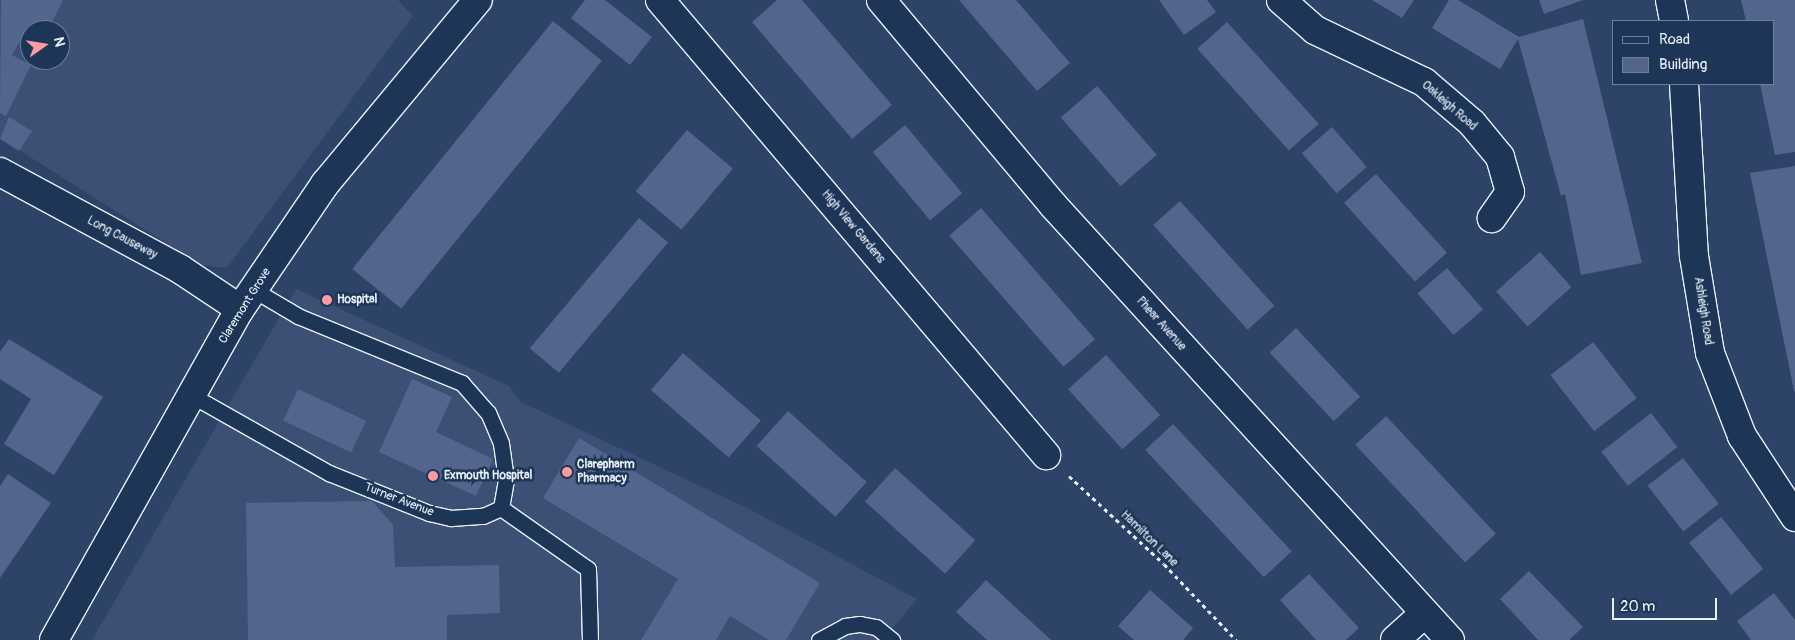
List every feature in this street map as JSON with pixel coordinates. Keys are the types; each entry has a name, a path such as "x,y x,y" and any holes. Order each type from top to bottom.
{"street":[{"name":"Claremont Grove","path":"54,640 247,299 376,119 478,0"},
{"name":"High View Gardens","path":"660,0 1046,455"},
{"name":"Phear Avenue","path":"881,0 1053,205 1450,640"},
{"name":"Oakleigh Road","path":"1281,0 1315,30 1424,82 1472,123 1500,157 1510,192 1492,218"},
{"path":"1670,0 1674,20"},
{"name":"Ashleigh Road","path":"1684,85 1694,256 1710,353 1742,436 1795,517"},
{"name":"Long Causeway","path":"0,172 180,269 247,299"},
{"path":"1395,640 1425,614"}],"lane":[{"path":"247,299 298,316 462,383 488,413 501,443 506,479 501,508 588,569 590,640"},
{"name":"Turner Avenue","path":"191,395 330,472 429,513 451,518 483,516 501,508"},
{"path":"819,640 845,626 860,624 876,627 892,640"}],"path":[{"name":"Hamilton Lane","path":"1046,455 1164,564 1236,640"}],"shaded area":[{"path":"0,0 398,0 413,16 227,268 201,265 0,138"},
{"name":"Exmouth Hospital","path":"296,289 509,386 521,402 749,509 917,599 883,640 92,640"}],"building":[{"path":"1,0 63,0 53,20 20,20 20,41 12,55 20,59 20,70 29,70 6,116 0,113"},
{"path":"585,0 605,0 652,37 630,65 571,18"},
{"path":"777,0 802,0 892,105 852,139 752,22"},
{"path":"959,0 1016,0 1070,63 1037,91"},
{"path":"1159,0 1207,0 1216,12 1184,35"},
{"path":"1372,0 1414,0 1402,18"},
{"path":"1449,0 1458,0 1519,37 1583,19 1642,263 1581,275 1565,194 1561,196 1518,39 1500,69 1432,28"},
{"path":"1539,0 1583,0 1544,14"},
{"path":"1741,0 1795,0 1795,152 1775,155 1760,85 1775,85 1775,20 1746,20"},
{"path":"553,21 602,61 401,309 352,269"},
{"path":"1227,22 1319,124 1289,151 1197,49"},
{"path":"1097,86 1157,155 1120,186 1061,117"},
{"path":"9,117 32,131 19,151 0,139"},
{"path":"905,125 962,193 930,220 873,152"},
{"path":"1332,127 1367,167 1337,193 1302,153"},
{"path":"687,130 733,169 682,230 636,191"},
{"path":"1795,166 1795,391 1794,391 1750,173"},
{"path":"1376,174 1447,253 1415,282 1344,203"},
{"path":"1180,201 1274,306 1248,330 1153,225"},
{"path":"981,208 1095,339 1063,367 949,236"},
{"path":"639,218 668,242 559,373 530,348"},
{"path":"1540,252 1571,287 1528,326 1496,291"},
{"path":"1447,268 1483,310 1454,335 1418,294"},
{"path":"1296,328 1360,397 1334,421 1270,353"},
{"path":"9,339 103,397 54,475 4,444 31,399 0,379 0,352"},
{"path":"1593,342 1637,398 1594,431 1550,375"},
{"path":"683,353 761,421 729,458 651,390"},
{"path":"1106,355 1160,415 1122,449 1068,389"},
{"path":"412,379 452,397 436,432 493,459 476,496 379,452"},
{"path":"298,389 366,421 351,452 283,421"},
{"path":"788,411 867,482 835,517 757,446"},
{"path":"1651,413 1677,447 1628,486 1601,452"},
{"path":"1386,416 1496,534 1465,562 1355,445"},
{"path":"1173,424 1292,551 1264,577 1145,450"},
{"path":"579,438 820,583 786,640 769,640 730,616 716,640 641,640 678,579 543,498"},
{"path":"1683,458 1719,504 1683,531 1648,486"},
{"path":"895,468 975,540 945,574 865,501"},
{"path":"8,474 51,503 0,578 0,486"},
{"path":"372,501 393,525 395,567 499,565 500,613 447,615 447,640 248,640 246,503"},
{"path":"1721,517 1763,569 1731,595 1689,543"},
{"path":"1529,571 1583,627 1569,640 1538,640 1500,599"},
{"path":"1309,574 1359,628 1346,640 1316,640 1280,600"},
{"path":"986,580 1051,640 987,640 956,612"},
{"path":"1150,590 1193,628 1183,640 1134,640 1118,626"},
{"path":"1774,593 1795,620 1795,640 1751,640 1737,621"}],"place":[{"name":"Hospital","path":"327,300"},
{"name":"Clarepharm Pharmacy","path":"567,472"},
{"name":"Exmouth Hospital","path":"433,476"}]}
